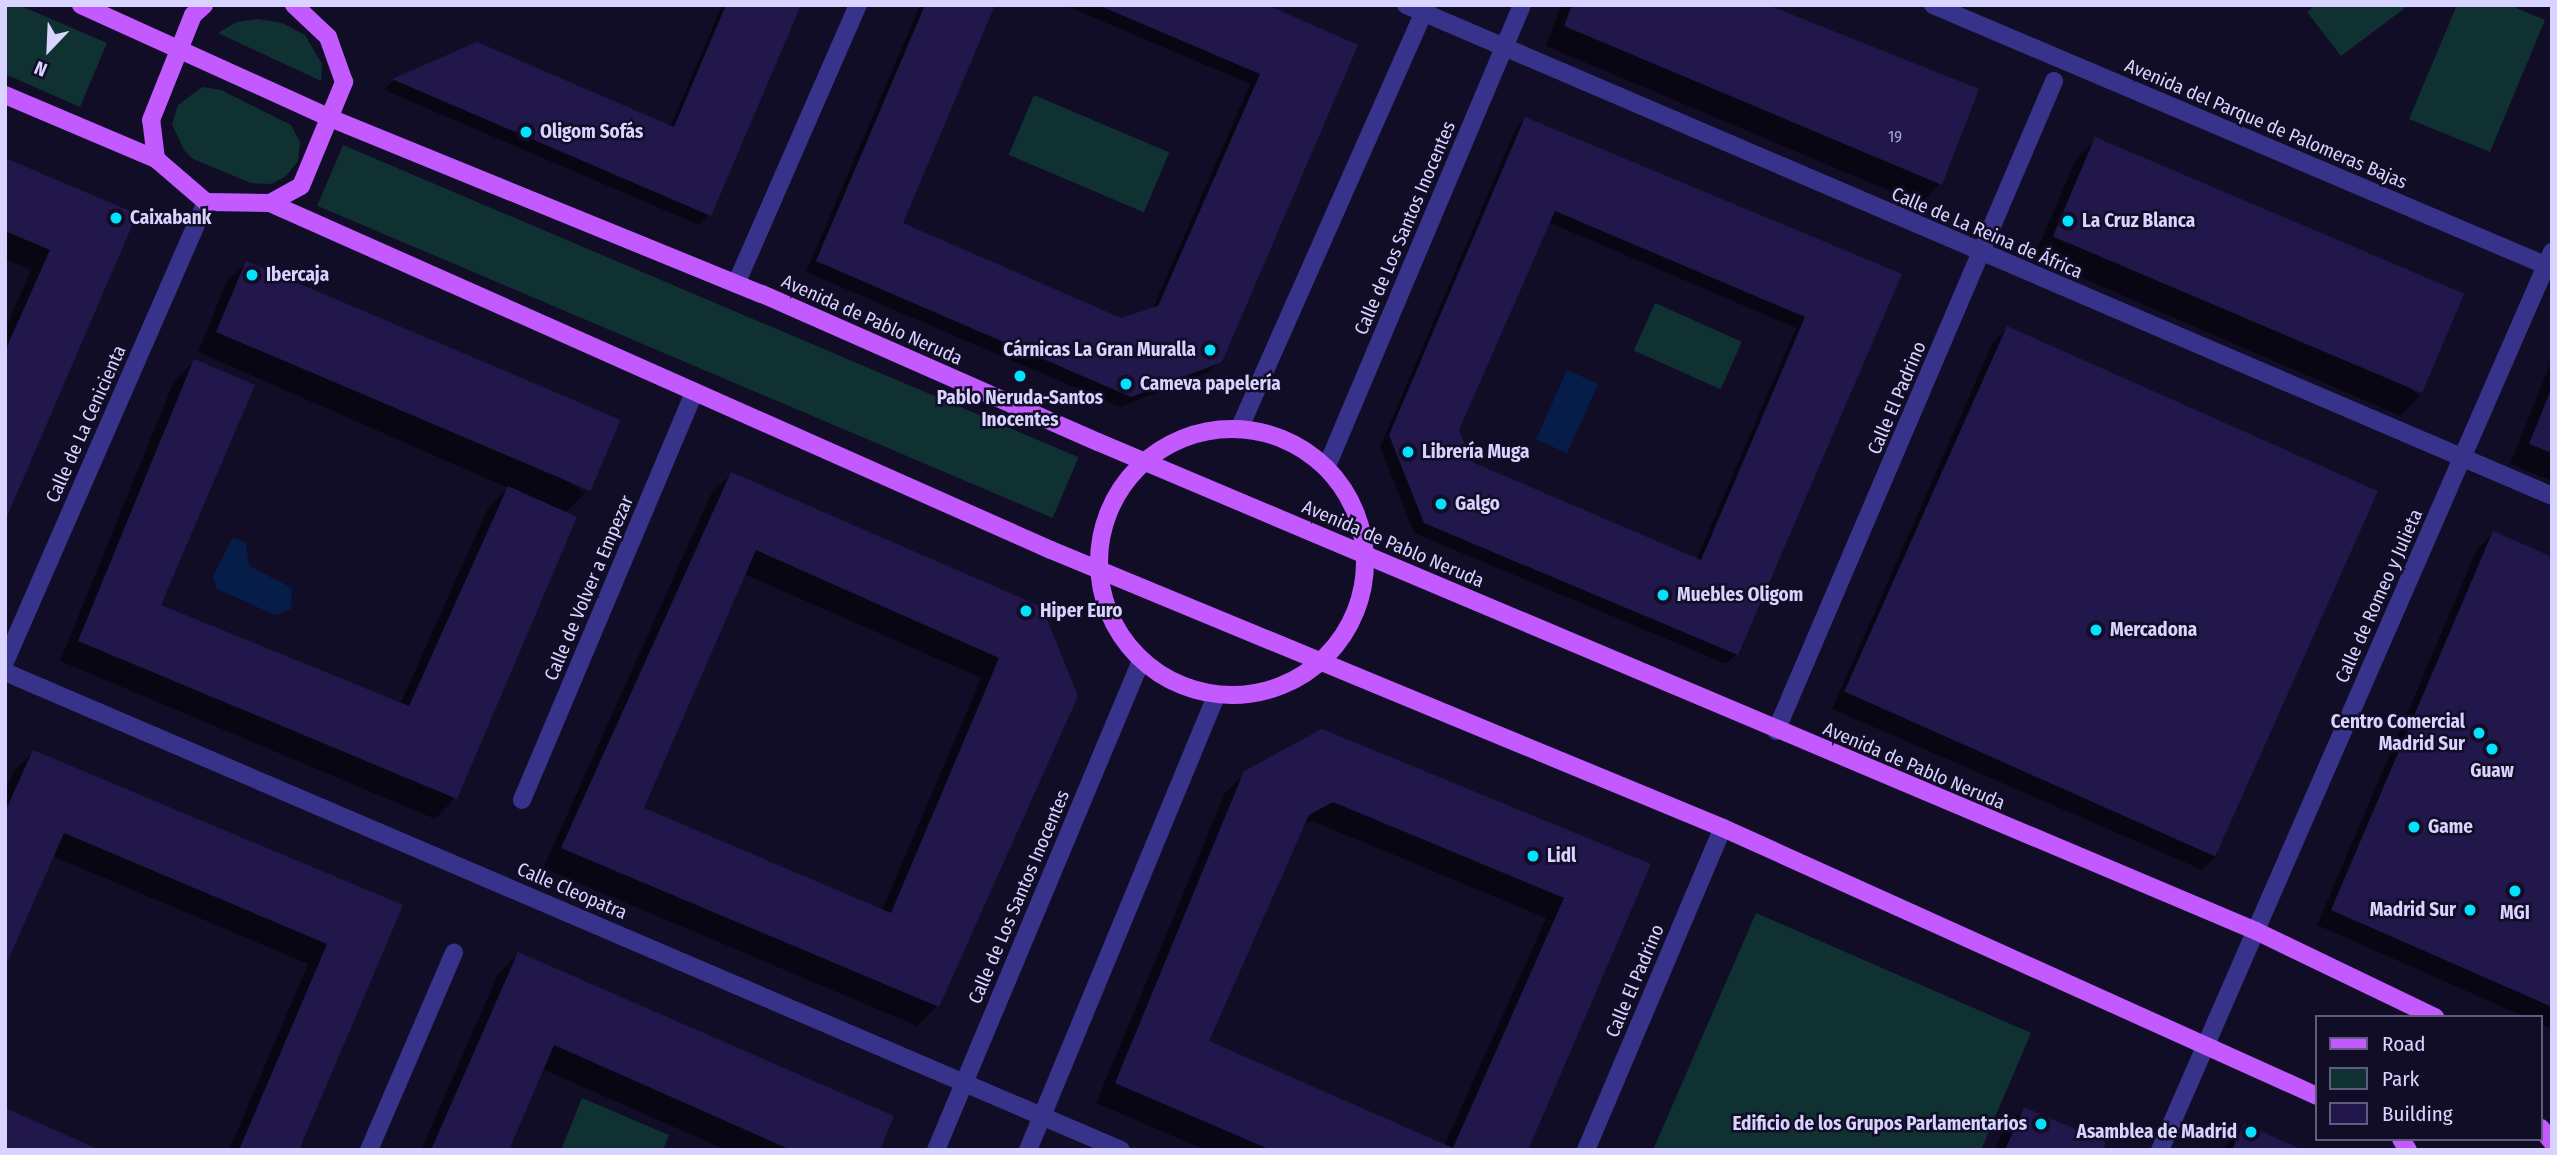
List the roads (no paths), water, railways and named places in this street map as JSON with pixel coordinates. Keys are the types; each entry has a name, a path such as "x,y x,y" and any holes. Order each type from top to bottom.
{"main road":[{"name":"Avenida de Pablo Neruda","path":"81,5 330,118 736,284 1776,731 2256,931 2431,1015"},
{"path":"156,159 151,120 193,15 204,5"},
{"path":"270,203 301,186 344,82 328,37 298,6"},
{"path":"5,95 156,159 206,202 270,203 1097,569 1723,828 2316,1096"},
{"path":"1240,428 1288,439 1327,466 1356,507 1367,555 1356,614 1324,661 1271,691 1216,696 1177,685 1141,661 1112,623 1097,569 1107,510 1143,461 1193,433 1240,428"}],"street":[{"path":"736,284 858,5"},
{"name":"Calle de La Reina de África","path":"1406,5 1425,9 1982,255 2463,456 2552,496"},
{"name":"Calle de Los Santos Inocentes","path":"1327,466 1522,5"},
{"name":"Avenida del Parque de Palomeras Bajas","path":"1933,5 2550,262"},
{"name":"Avenida del Parque de Palomeras Bajas","path":"1948,5 1965,17"},
{"path":"1240,428 1425,9"},
{"name":"Calle El Padrino","path":"1776,731 1982,255 2054,81"},
{"name":"Calle de La Cenicienta","path":"5,662 206,202"},
{"name":"Calle de Romeo y Julieta","path":"2160,1150 2550,262"},
{"name":"Calle de Volver a Empezar","path":"522,800 694,392"},
{"name":"Calle de Los Santos Inocentes","path":"936,1150 1141,661"},
{"name":"Calle Cleopatra","path":"5,672 1121,1150"},
{"path":"1028,1150 1216,696"},
{"name":"Calle El Padrino","path":"1586,1150 1723,828"},
{"path":"369,1150 454,953"}],"water":[{"path":"1567,370 1598,384 1567,453 1536,439"},
{"path":"233,537 246,543 249,566 292,588 291,609 275,615 216,588 213,576"}],"place":[{"name":"Oligom Sofás","path":"526,132"},
{"name":"Caixabank","path":"116,218"},
{"name":"La Cruz Blanca","path":"2068,221"},
{"name":"Ibercaja","path":"252,275"},
{"name":"Cárnicas La Gran Muralla","path":"1210,350"},
{"name":"Pablo Neruda-Santos Inocentes","path":"1020,376"},
{"name":"Cameva papelería","path":"1126,384"},
{"name":"Librería Muga","path":"1408,452"},
{"name":"Galgo","path":"1441,504"},
{"name":"Muebles Oligom","path":"1663,595"},
{"name":"Hiper Euro","path":"1026,611"},
{"name":"Mercadona","path":"2096,630"},
{"name":"Centro Comercial Madrid Sur","path":"2479,733"},
{"name":"Guaw","path":"2492,749"},
{"name":"Game","path":"2414,827"},
{"name":"Lidl","path":"1533,856"},
{"name":"MGI","path":"2515,891"},
{"name":"Madrid Sur","path":"2470,910"},
{"name":"Edificio de los Grupos Parlamentarios","path":"2041,1124"},
{"name":"Asamblea de Madrid","path":"2251,1132"}]}
